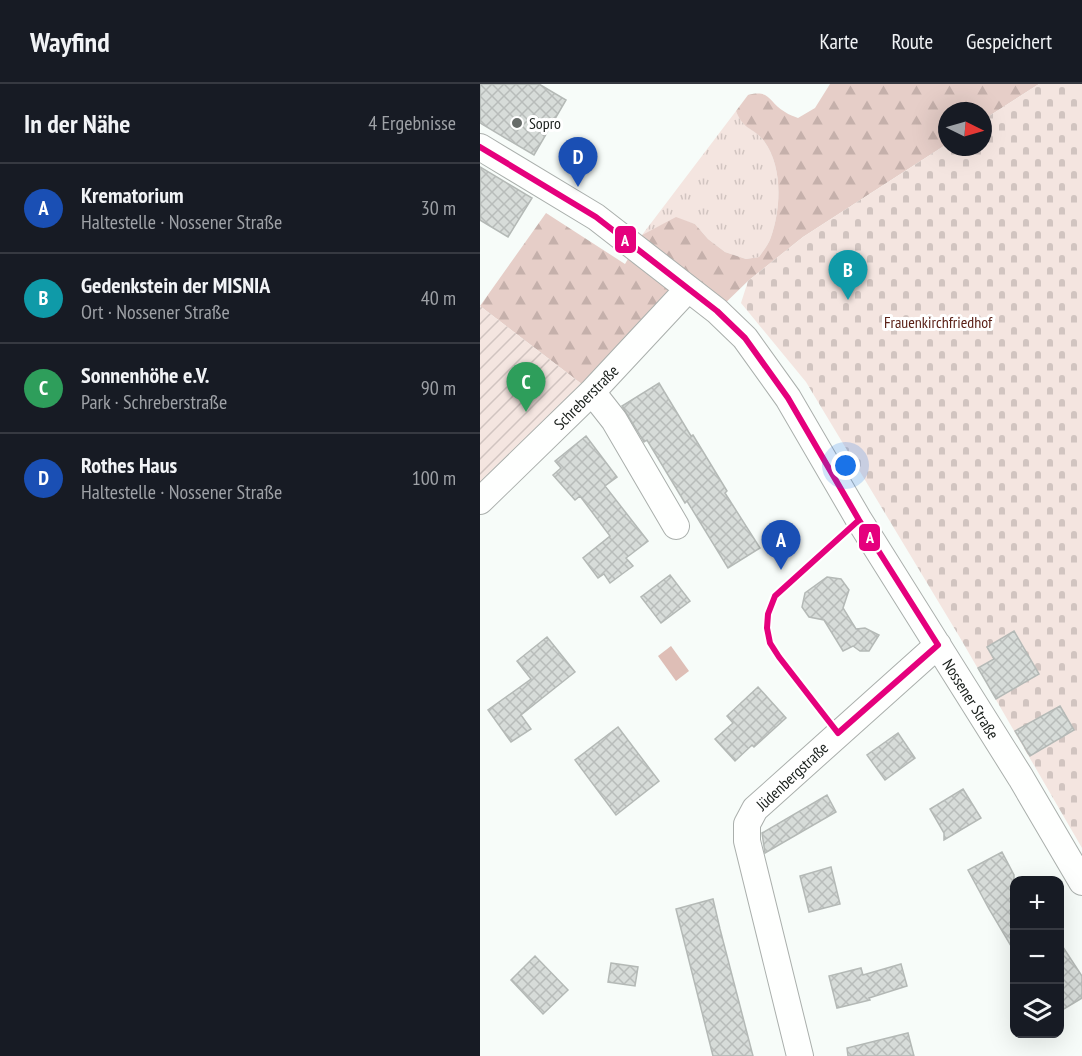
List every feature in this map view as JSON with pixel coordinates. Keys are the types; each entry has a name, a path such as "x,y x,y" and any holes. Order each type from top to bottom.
{"street":[{"name":"Nossener Straße","path":"480,147 596,218 717,311 745,338 788,398 859,520 1021,778 1082,882"},
{"name":"Schreberstraße","path":"480,501 592,392 688,289"},
{"path":"592,392 614,420 676,526"},
{"name":"Jüdenbergstraße","path":"800,1056 747,841 747,825 755,808 938,645"}],"green space":[{"path":"830,84 1039,84 992,114 992,102 938,102 938,150 803,237 748,281 717,311 689,289 592,392 480,306 546,213 625,264 642,235 676,217 695,224 708,239 725,252 746,259 759,257 769,242 777,213 777,175 775,163 764,141 742,122 736,111 748,95 755,94 765,95 779,108 798,118 815,108"},
{"name":"Frauenkirchfriedhof","path":"1039,84 1082,84 1082,848 959,636 806,382 741,303 748,281 803,237 938,150 938,156 992,156 992,114"},
{"path":"736,111 742,122 764,141 775,163 777,175 777,213 769,242 759,257 746,259 725,252 708,239 695,224 676,218 642,235"},
{"path":"480,306 592,392 480,494"}],"shaded area":[{"path":"671,646 689,671 676,681 658,656"}],"building":[{"path":"480,84 539,84 566,100 534,155 480,123"},
{"path":"480,167 532,198 508,237 480,220"},
{"path":"659,383 691,436 693,435 727,491 725,493 760,548 728,568 687,501 685,503 647,440 644,442 622,406"},
{"path":"586,436 617,477 605,486 648,541 626,558 633,566 610,583 604,574 598,578 583,558 610,536 580,496 575,500 553,475 561,468 555,461"},
{"path":"670,575 690,601 661,623 641,597"},
{"path":"827,577 841,579 849,590 843,608 856,629 865,628 879,635 869,651 860,651 853,646 843,651 824,620 809,617 802,607 805,593"},
{"path":"1014,631 1039,674 996,699 978,668 994,659 987,647"},
{"path":"547,637 575,672 521,715 531,729 511,742 488,710 531,679 517,661"},
{"path":"758,687 786,718 735,761 715,739 733,723 727,716"},
{"path":"1060,706 1074,730 1030,756 1015,731"},
{"path":"618,727 659,781 616,815 575,760"},
{"path":"898,733 915,758 885,780 867,755"},
{"path":"963,789 981,818 944,840 944,833 930,809"},
{"path":"827,795 836,812 765,853 762,833"},
{"path":"1002,852 1014,875 1010,876 1010,944 989,909 968,870"},
{"path":"831,867 840,904 809,912 800,876"},
{"path":"713,899 753,1056 713,1056 676,909"},
{"path":"1064,949 1082,976 1082,998 1064,1009"},
{"path":"535,956 568,990 543,1014 511,980"},
{"path":"611,963 638,967 635,986 608,982"},
{"path":"901,964 907,986 869,998 870,1000 837,1008 829,976 861,968 863,975"},
{"path":"908,1033 914,1056 848,1056 847,1048"}],"transit line":[{"name":"A","path":"480,147 596,217 717,311 745,338 788,398 859,520 938,645"},
{"name":"A","path":"838,733 770,643 767,628 768,614 775,596 859,520"},
{"name":"A","path":"838,733 938,645"}],"place":[{"name":"Sopro","path":"517,123"},
{"name":"Rothes Haus","path":"578,187"},
{"name":"Gedenkstein der MISNIA","path":"848,300"},
{"name":"Sonnenhöhe e.V.","path":"526,412"},
{"name":"Krematorium","path":"781,570"}]}
